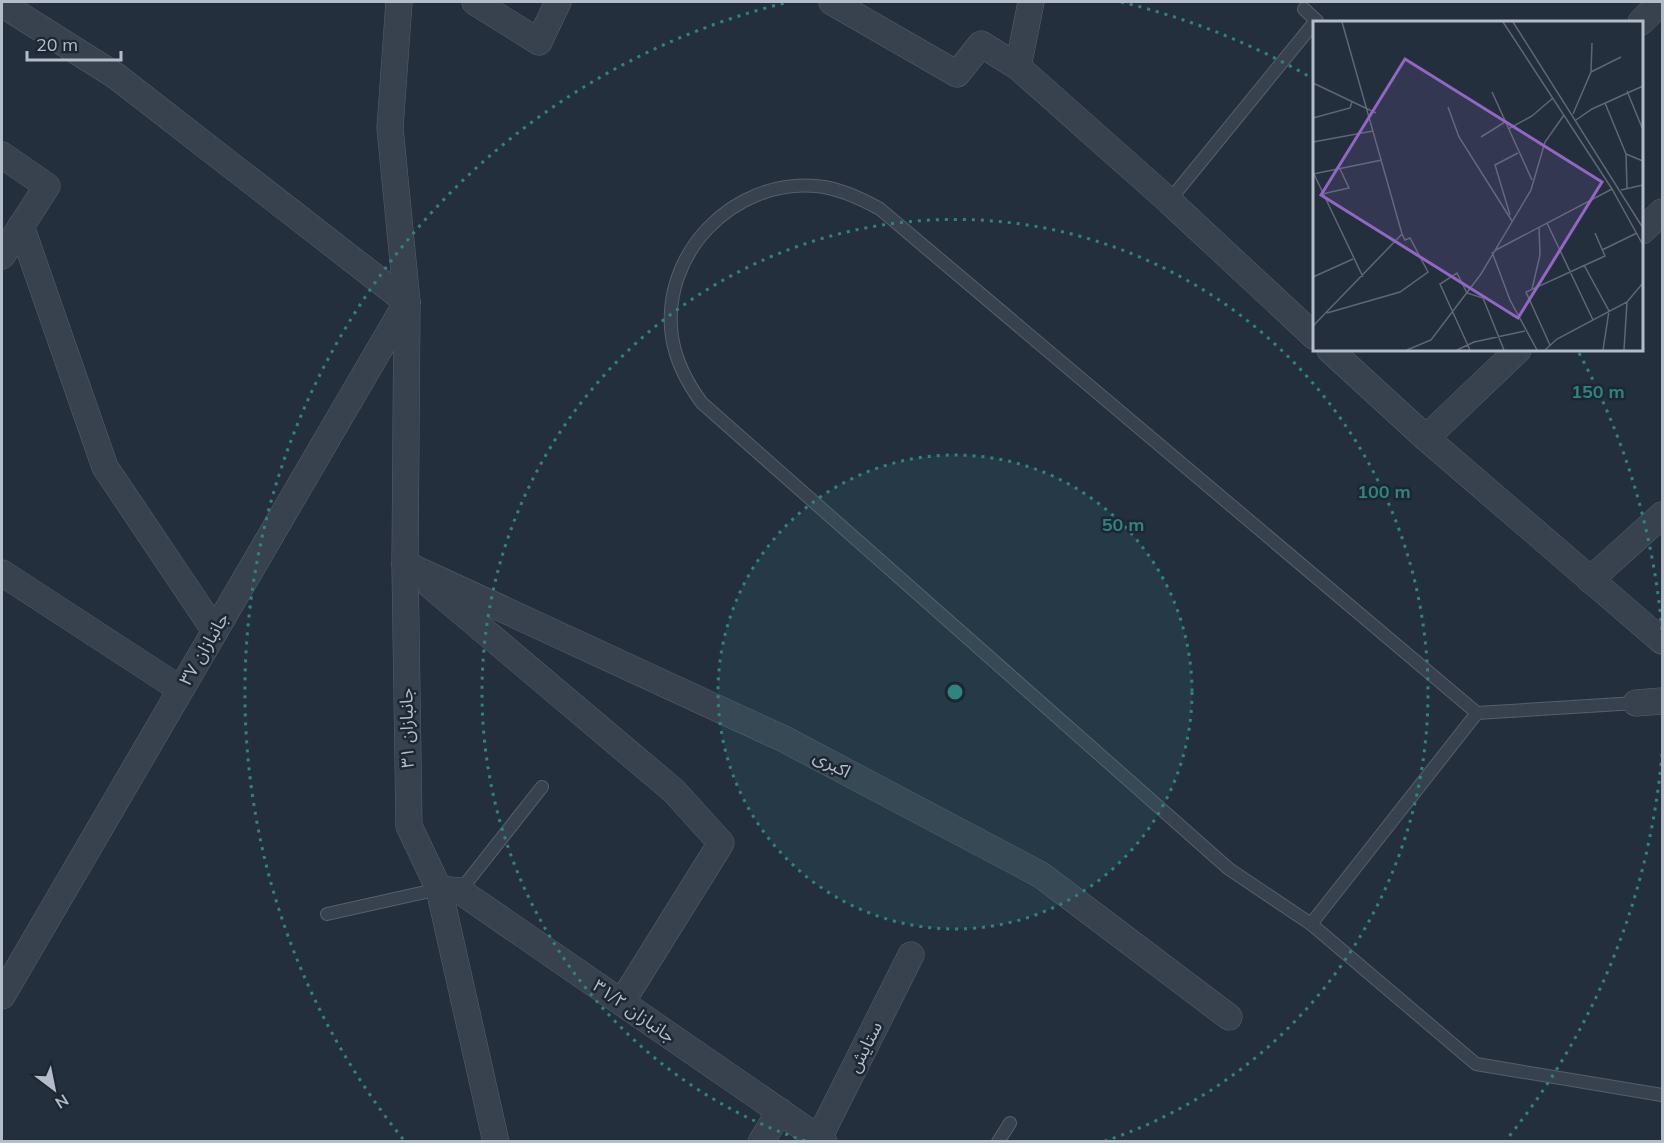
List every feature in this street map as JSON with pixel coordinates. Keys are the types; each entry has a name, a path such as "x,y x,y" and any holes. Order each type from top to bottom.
{"street":[{"name":"جانبازان ۳۱","path":"399,2 390,128 407,302 405,564 409,826 450,890 496,1142"},
{"path":"475,2 539,42 558,2"},
{"path":"832,2 957,74 981,44 1018,67 1169,201 1313,335"},
{"path":"1018,67 1031,2"},
{"path":"2,4 116,76 407,302"},
{"path":"2,154 47,186 2,256"},
{"path":"21,226 105,467 215,631"},
{"name":"جانبازان ۳۷","path":"2,996 407,302"},
{"path":"1331,351 1426,438 1662,640"},
{"path":"1426,438 1517,351"},
{"path":"1590,580 1662,515"},
{"path":"405,564 674,791 721,843 622,1002"},
{"name":"اکبری","path":"405,564 784,739 1041,875 1229,1017"},
{"path":"2,573 180,689"},
{"path":"1636,703 1662,700"},
{"name":"جانبازان ۳۱/۲","path":"450,890 622,1002 822,1140"},
{"name":"ستایش","path":"822,1140 911,955"},
{"path":"761,1142 780,1111"}],"lane":[{"path":"1304,9 1317,21"},
{"path":"1169,201 1313,25"},
{"path":"1636,703 1477,712 880,209 860,198 838,190 816,186 792,186 748,198 728,209 711,224 695,243 682,264 671,312 672,336 678,361 687,383 702,403 1229,869 1311,924 1476,1064 1662,1095"},
{"path":"1311,924 1477,712"},
{"path":"327,914 450,890 542,787"},
{"path":"998,1142 1010,1122"}]}
